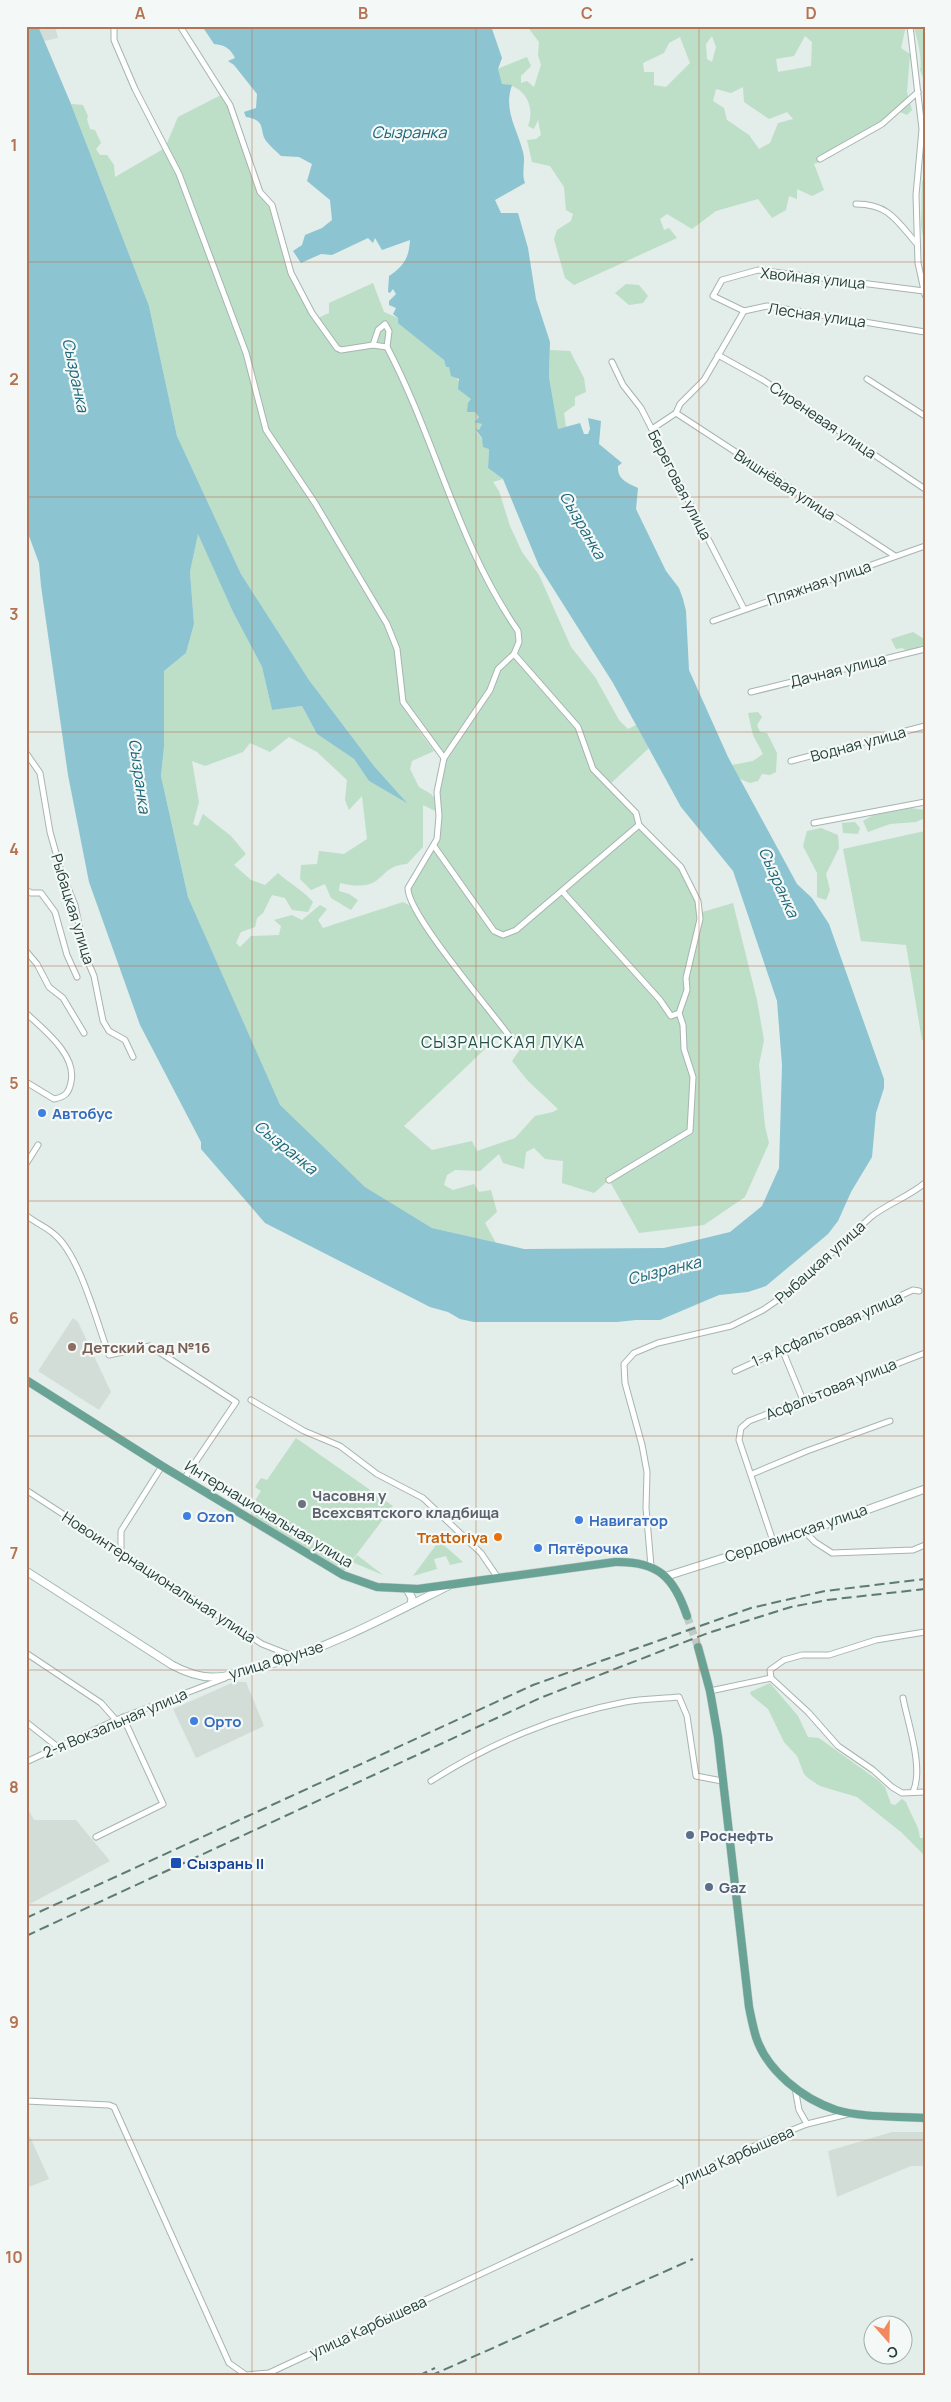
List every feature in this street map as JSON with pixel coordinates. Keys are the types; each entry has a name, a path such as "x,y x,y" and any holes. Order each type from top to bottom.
{"main road":[{"name":"Интернациональная улица","path":"26,1380 184,1480 343,1575 377,1587 407,1589 635,1561 651,1566 667,1576"},
{"path":"667,1576 676,1588 687,1616"},
{"path":"698,1647 710,1691 718,1737 752,2022 756,2037 764,2054 775,2070 795,2088 837,2110 853,2113 925,2118"}],"street":[{"path":"114,26 114,40 135,89 179,174 246,353 266,430 315,503 387,624 398,648 403,702 444,758"},
{"path":"180,26 230,105 260,192 272,205 291,273 312,313 337,348 341,350 374,345 387,347"},
{"path":"910,26 922,129 916,195 918,263 924,293"},
{"path":"820,159 882,124 918,92"},
{"path":"856,204 873,204 892,215 918,245"},
{"name":"Хвойная улица","path":"744,311 713,296 722,280 758,270 924,293"},
{"name":"Лесная улица","path":"744,311 767,306 925,332"},
{"path":"652,430 676,413 680,404 704,380 744,311"},
{"path":"374,345 378,330 385,324 389,331 387,347 412,398 466,539 495,594 518,631 519,642 514,654 498,669 490,690 444,758 437,792 439,816 437,839 408,888 411,902 445,954 513,1041"},
{"name":"Сиреневая улица","path":"718,355 763,380 925,489"},
{"name":"Береговая улица","path":"612,362 623,385 641,408 744,609"},
{"path":"867,379 925,416"},
{"name":"Вишнёвая улица","path":"676,413 895,556"},
{"name":"Пляжная улица","path":"713,620 925,546"},
{"name":"Дачная улица","path":"751,692 925,649"},
{"path":"514,654 578,727 593,769 636,814 639,824 681,867 698,901 700,919 686,978 687,990 679,1013 683,1025 684,1049 693,1077 690,1131 609,1180"},
{"name":"Водная улица","path":"791,761 925,726"},
{"name":"Рыбацкая улица","path":"26,753 40,772 50,832 61,871 75,905 85,955 94,976 103,1021 110,1031 125,1040 133,1057"},
{"path":"814,823 925,802"},
{"path":"434,846 494,931 503,935 516,930 639,824"},
{"path":"26,890 31,893 41,893 55,912 67,955 77,977"},
{"path":"562,891 660,1000 671,1016 679,1013"},
{"path":"26,951 37,964 49,987 63,998 84,1033"},
{"path":"26,1013 62,1050 73,1075 69,1091 63,1097 54,1099 26,1082"},
{"path":"26,1164 38,1145"},
{"name":"Рыбацкая улица","path":"651,1566 646,1508 647,1472 642,1445 624,1383 624,1364 634,1353 658,1343 730,1326 763,1310 789,1292 872,1216 883,1208 899,1201 925,1183"},
{"path":"26,1215 55,1234 67,1248 75,1263 109,1355 150,1346 236,1402 184,1480"},
{"name":"1-я Асфальтовая улица","path":"735,1371 913,1290 919,1290"},
{"path":"782,1348 803,1400"},
{"name":"Асфальтовая улица","path":"752,1474 739,1440 741,1428 749,1422 924,1353"},
{"path":"251,1400 304,1431 340,1446 377,1474 423,1498 481,1553 498,1578"},
{"path":"773,1541 752,1474 807,1451 890,1421"},
{"path":"121,1551 121,1531 162,1466"},
{"name":"Сердовинская улица","path":"667,1576 805,1532 925,1489"},
{"name":"Новоинтернациональная улица","path":"26,1490 262,1644 295,1657"},
{"path":"805,1532 815,1542 832,1553 913,1550 925,1545"},
{"name":"улица Фрунзе","path":"26,1571 184,1671 212,1677 232,1675 326,1646 451,1584"},
{"path":"407,1589 412,1598 411,1604"},
{"path":"925,1632 876,1640 829,1655 808,1654 790,1658 770,1670 771,1678 808,1712 838,1746 902,1793 925,1792"},
{"path":"26,1653 101,1703 116,1720"},
{"name":"2-я Вокзальная улица","path":"26,1762 123,1717 232,1675"},
{"path":"710,1691 771,1678"},
{"path":"431,1781 512,1737 588,1710 628,1701 679,1697 686,1716 696,1776 722,1781"},
{"path":"903,1698 916,1765 917,1783 913,1792"},
{"path":"96,1837 163,1804 123,1717"},
{"path":"26,1722 59,1748"},
{"name":"улица Карбышева","path":"26,2101 109,2104 114,2107 229,2363 246,2375 269,2373 767,2140 807,2124 799,2110 795,2088"},
{"path":"807,2124 853,2113"}],"shaded area":[{"path":"38,26 55,26 58,38 44,41"},
{"name":"Детский сад №16","path":"73,1318 78,1322 111,1392 99,1410 38,1371"},
{"name":"Орто","path":"234,1682 246,1682 264,1726 196,1758 173,1709"},
{"path":"26,1805 34,1820 76,1820 110,1861 26,1906"},
{"path":"26,2128 49,2179 26,2188"},
{"path":"892,2132 925,2132 925,2166 911,2166 837,2197 828,2151"}],"green space":[{"path":"527,26 709,26 719,29 729,26 888,26 892,29 895,26 906,26 901,48 910,54 907,92 912,110 907,115 896,110 829,158 814,164 824,190 812,196 797,189 797,199 789,196 786,210 772,218 758,199 716,211 692,229 667,214 660,219 664,230 669,228 677,238 574,285 565,278 554,239 557,230 571,221 573,214 566,210 564,187 550,166 532,162 527,140 536,139 541,135 538,120 534,129 528,126 530,111 526,98 516,88 502,84 497,69 527,57 531,66 521,76 521,83 527,81 534,87 541,65 538,55 539,42","holes":["712,36 716,47 712,62 707,59 706,44","805,36 812,42 811,66 778,72 776,59 794,56","680,37 690,63 666,87 654,85 654,72 644,72 643,63 664,53 669,43","743,87 744,102 769,119 787,112 793,119 778,123 770,143 759,149 749,135 727,120 724,108 713,101 716,89 731,93"]},
{"path":"913,26 925,26 925,82 920,70 919,48"},
{"path":"223,94 230,105 260,192 272,205 291,273 316,319 329,313 329,303 373,283 384,312 398,318 444,360 446,367 449,367 471,399 475,412 479,417 474,421 482,424 479,430 475,430 489,448 488,468 503,479 493,482 499,491 510,526 522,552 539,575 571,647 595,677 619,720 628,729 636,725 649,748 608,786 636,813 639,825 681,867 690,882 699,913 733,903 757,1000 764,1040 759,1065 765,1126 769,1143 745,1197 704,1225 639,1233 609,1180 594,1193 562,1183 563,1161 545,1159 534,1148 526,1152 524,1169 503,1163 499,1154 480,1171 455,1170 447,1175 444,1185 453,1190 474,1184 479,1192 491,1190 497,1212 485,1223 496,1243 432,1228 365,1187 279,1105 188,897 161,776 164,747 164,671 186,653 194,624 190,572 198,533 233,612 262,667 272,710 302,706 317,734 354,759 369,781 405,801 374,766 309,680 241,574 177,436 149,306 71,104 83,105 88,116 90,129 95,130 101,143 96,149 100,155 107,155 114,165 115,177 165,148 178,117","holes":["421,726 444,758 437,801 431,794 419,787 410,769 412,761 434,751 417,728","289,737 317,752 347,780 345,800 349,810 362,796 367,839 344,854 319,851 317,864 301,865 300,879 311,890 325,884 331,898 351,910 358,900 349,894 339,891 340,883 366,885 390,869 407,864 423,847 423,805 435,811 437,804 436,843 408,888 415,908 403,902 323,928 318,920 327,909 320,905 302,920 292,915 274,920 281,926 279,935 251,936 240,947 236,943 241,932 255,927 257,918 263,913 272,895 285,898 292,910 308,912 313,902 278,873 265,885 251,880 234,865 246,854 231,836 203,814 198,826 193,824 199,802 192,761 205,766 243,752 250,743 270,752","506,1029 521,1048 512,1061 528,1081 558,1109 535,1116 515,1138 477,1151 472,1141 432,1150 404,1126"]},
{"path":"925,178 925,247 921,226 922,181"},
{"path":"626,284 639,285 648,296 643,303 629,305 615,293"},
{"path":"550,350 570,351 584,378 586,392 575,397 575,405 564,413 566,427 558,429 549,377"},
{"path":"913,632 924,639 925,645 908,651 902,648 896,649 891,639"},
{"path":"758,712 762,717 757,725 760,732 767,733 777,753 776,772 770,775 762,774 758,781 750,783 740,779 732,765 753,761 763,754 753,735 748,713"},
{"path":"911,808 925,810 925,818 916,822 890,824 868,832 863,821 875,814"},
{"path":"855,822 860,828 858,834 843,833 842,823"},
{"path":"821,828 838,835 839,848 826,874 830,890 826,900 817,897 817,873 803,846 807,831"},
{"path":"925,831 925,1040 922,1040 906,945 861,941 843,849"},
{"path":"296,1438 393,1506 344,1571 256,1519 250,1509 261,1491 255,1487 261,1478 267,1480"},
{"path":"439,1541 463,1562 450,1565 446,1556 434,1559 437,1569 413,1576"},
{"path":"357,1555 383,1575 352,1562"},
{"path":"770,1683 798,1716 808,1737 819,1738 879,1781 885,1787 891,1804 895,1805 902,1799 906,1802 920,1838 925,1838 925,1856 901,1832 857,1797 820,1786 804,1774 797,1756 784,1742 768,1709 751,1695 750,1692"}],"water":[{"name":"Сызранка","path":"26,26 38,26 71,104 149,306 177,436 241,574 309,680 374,766 407,803 369,781 354,759 317,734 302,706 272,710 262,667 233,612 198,534 190,572 194,624 186,653 164,671 164,747 161,776 188,897 280,1105 365,1187 432,1228 524,1249 664,1248 730,1232 762,1206 779,1168 782,1065 777,1001 733,871 681,807 613,683 539,566 503,479 488,468 489,449 483,447 482,438 475,429 479,430 482,424 474,422 479,417 475,412 467,412 468,403 471,399 458,389 459,379 451,376 449,367 446,367 444,360 398,323 398,318 393,314 396,308 389,305 389,301 396,294 393,289 390,293 388,292 389,276 405,261 410,240 382,250 375,238 373,243 368,238 332,255 321,254 301,263 293,251 302,245 305,235 322,228 332,220 330,200 307,181 312,164 299,157 281,156 264,138 260,123 253,118 246,117 244,112 256,108 257,94 234,65 228,61 235,58 229,49 214,44 202,26 491,26 502,58 498,69 502,84 512,85 509,103 510,111 523,152 525,183 495,200 501,213 518,213 528,248 536,299 550,342 549,377 558,429 580,423 584,434 588,434 590,429 588,418 601,421 599,444 622,463 618,466 621,477 638,488 636,509 666,571 679,588 683,599 686,611 689,670 728,757 797,884 812,898 829,924 884,1079 884,1088 876,1113 872,1157 851,1192 838,1221 828,1234 766,1286 748,1292 719,1295 660,1320 617,1322 474,1322 460,1319 448,1312 430,1307 265,1223 201,1149 201,1142 140,1025 89,882 68,775 39,563 26,528"}],"tunnel":[{"path":"687,1616 698,1647"}],"railway":[{"path":"26,1918 533,1685 751,1608 825,1591 925,1579"},
{"path":"26,1936 540,1698 708,1633 791,1607 827,1600 925,1589"},
{"path":"430,2376 693,2259"},
{"path":"418,2376 435,2368"}],"place":[{"name":"Автобус","path":"42,1113"},
{"name":"Детский сад №16","path":"72,1347"},
{"name":"Часовня у Всехсвятского кладбища","path":"302,1504"},
{"name":"Ozon","path":"187,1516"},
{"name":"Навигатор","path":"579,1520"},
{"name":"Trattoriya","path":"498,1537"},
{"name":"Пятёрочка","path":"538,1548"},
{"name":"Орто","path":"194,1721"},
{"name":"Роснефть","path":"690,1835"},
{"name":"Сызрань II","path":"176,1863"},
{"name":"Gaz","path":"709,1887"}],"district":[{"name":"СЫЗРАНСКАЯ ЛУКА","path":"503,1042"}]}
